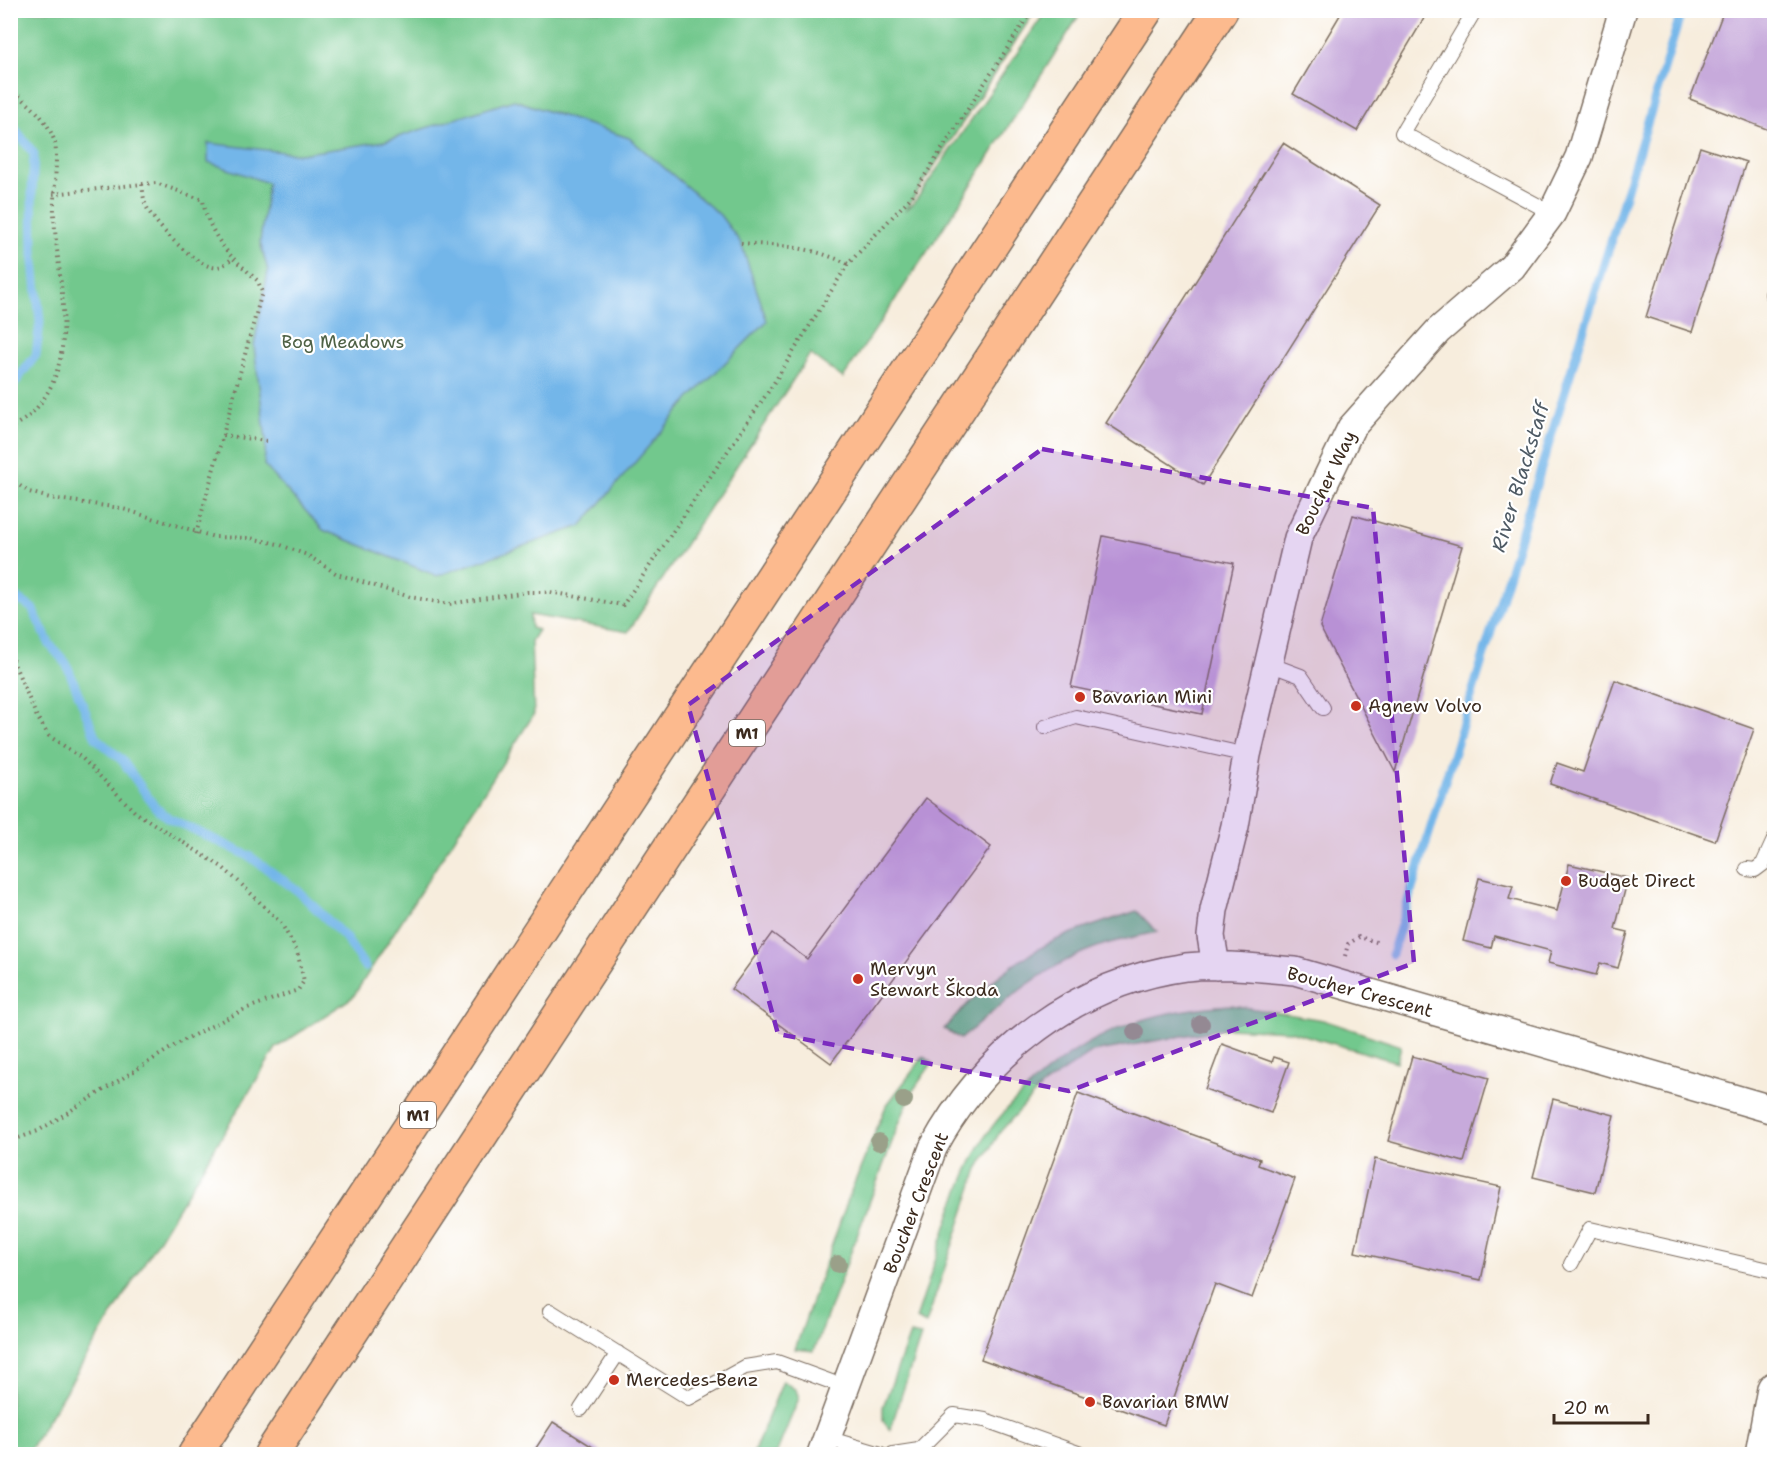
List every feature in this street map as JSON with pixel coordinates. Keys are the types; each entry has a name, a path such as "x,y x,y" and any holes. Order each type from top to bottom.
{"highway":[{"name":"M1","path":"195,1455 1146,10"},
{"name":"M1","path":"271,1455 1221,10"}],"street":[{"name":"Boucher Way","path":"1216,966 1211,936 1214,910 1235,826 1247,755 1298,538 1351,428 1438,331 1512,267 1552,213 1579,157 1623,10"},
{"name":"Boucher Crescent","path":"824,1446 848,1388 933,1148 944,1127 974,1086 1028,1032 1102,989 1186,967 1216,966 1294,971 1774,1110"},
{"path":"1762,1455 1774,1389"}],"lane":[{"path":"1475,10 1402,133 1552,213"},
{"path":"1269,664 1301,676 1323,708"},
{"path":"1045,727 1076,717 1247,755"},
{"path":"1747,869 1755,870 1763,864 1774,840"},
{"path":"1571,1264 1590,1229 1774,1271"},
{"path":"550,1311 689,1398 746,1367 777,1362 848,1388"},
{"path":"581,1409 618,1353"},
{"path":"893,1455 918,1450 954,1415 985,1420 1081,1455"},
{"path":"824,1446 882,1455"}],"path":[{"path":"10,479 29,492 50,498 120,508 196,534 278,544 307,555 338,574 410,597 449,604 527,592 550,592 623,605 772,386 848,264 912,197 1032,10"},
{"path":"10,88 43,117 55,142 53,194 64,320 58,367 51,385 33,413 10,428"},
{"path":"53,194 156,183 203,200 205,215 224,247 258,281 262,292 196,534"},
{"path":"142,184 145,202 159,227 188,252 213,268 223,266 233,258"},
{"path":"741,243 792,246 821,251 848,264"},
{"path":"223,435 266,441"},
{"path":"10,654 36,715 49,736 82,758 135,812 222,867 238,881 281,923 297,951 304,981 298,990 245,1009 182,1041 38,1131 10,1141"},
{"path":"1359,938 1380,943"}],"highlighted area":[{"path":"1042,449 1373,508 1414,963 1069,1091 778,1034 688,705"}],"green space":[{"name":"Bog Meadows","path":"10,11 1035,11 905,211 914,203 1046,11 1082,11 967,192 843,378 810,354 628,632 530,615 531,628 538,630 531,641 534,714 353,997 276,1048 27,1454 10,1454"},
{"path":"1137,911 1157,932 1103,945 1064,962 1027,985 961,1039 944,1029 1000,975 1033,952 1067,935"},
{"path":"1231,1005 1323,1020 1401,1046 1397,1062 1290,1031 1227,1028 1093,1052 1042,1086 1000,1132 978,1169 926,1324 916,1319 952,1210 969,1168 988,1132 1019,1097 1071,1054 1119,1028 1172,1012"},
{"path":"924,1056 932,1063 912,1092 896,1131 814,1351 795,1349 851,1191 886,1106"},
{"path":"910,1334 921,1336 890,1430 883,1421 883,1407"},
{"path":"783,1381 796,1390 799,1398 776,1454 753,1454"}],"water":[{"path":"514,100 629,138 720,215 741,243 767,321 689,399 581,526 437,576 323,530 264,465 266,441 254,346 268,271 260,242 268,183 208,162 208,143 301,154 385,141"}],"building":[{"path":"1343,10 1429,10 1357,131 1293,94"},
{"path":"1724,10 1774,10 1774,132 1690,99"},
{"path":"1283,143 1380,205 1203,485 1106,423"},
{"path":"1700,147 1746,162 1692,332 1646,317"},
{"path":"1353,515 1462,546 1395,772 1320,627"},
{"path":"1103,536 1234,563 1202,714 1071,687"},
{"path":"1615,680 1754,729 1715,841 1550,784 1557,763 1583,772"},
{"path":"926,798 991,847 831,1063 731,989 772,933 807,959"},
{"path":"1569,864 1628,878 1615,929 1628,932 1618,968 1600,963 1596,975 1548,963 1551,951 1494,936 1491,948 1463,941 1479,878 1513,886 1509,899 1557,911"},
{"path":"1222,1044 1272,1062 1274,1057 1289,1062 1271,1113 1205,1089"},
{"path":"1412,1056 1489,1078 1464,1162 1388,1141"},
{"path":"1078,1093 1260,1159 1258,1165 1295,1179 1252,1298 1215,1284 1164,1425 981,1359"},
{"path":"1553,1099 1614,1115 1595,1192 1533,1177"},
{"path":"1375,1159 1501,1187 1481,1280 1355,1252"},
{"path":"553,1422 604,1454 532,1454"}],"waterway":[{"name":"River Blackstaff","path":"1392,954 1682,10"},
{"path":"10,122 34,154 33,252 40,322 36,355 10,389"},
{"path":"10,580 12,595 32,608 50,645 66,663 96,738 122,760 155,807 169,818 249,856 298,891 345,937 365,967"}],"place":[{"name":"Bavarian Mini","path":"1080,697"},
{"name":"Agnew Volvo","path":"1356,706"},
{"name":"Budget Direct","path":"1566,881"},
{"name":"Mervyn Stewart Škoda","path":"858,979"},
{"name":"Mercedes-Benz","path":"614,1380"},
{"name":"Bavarian BMW","path":"1090,1402"}]}
